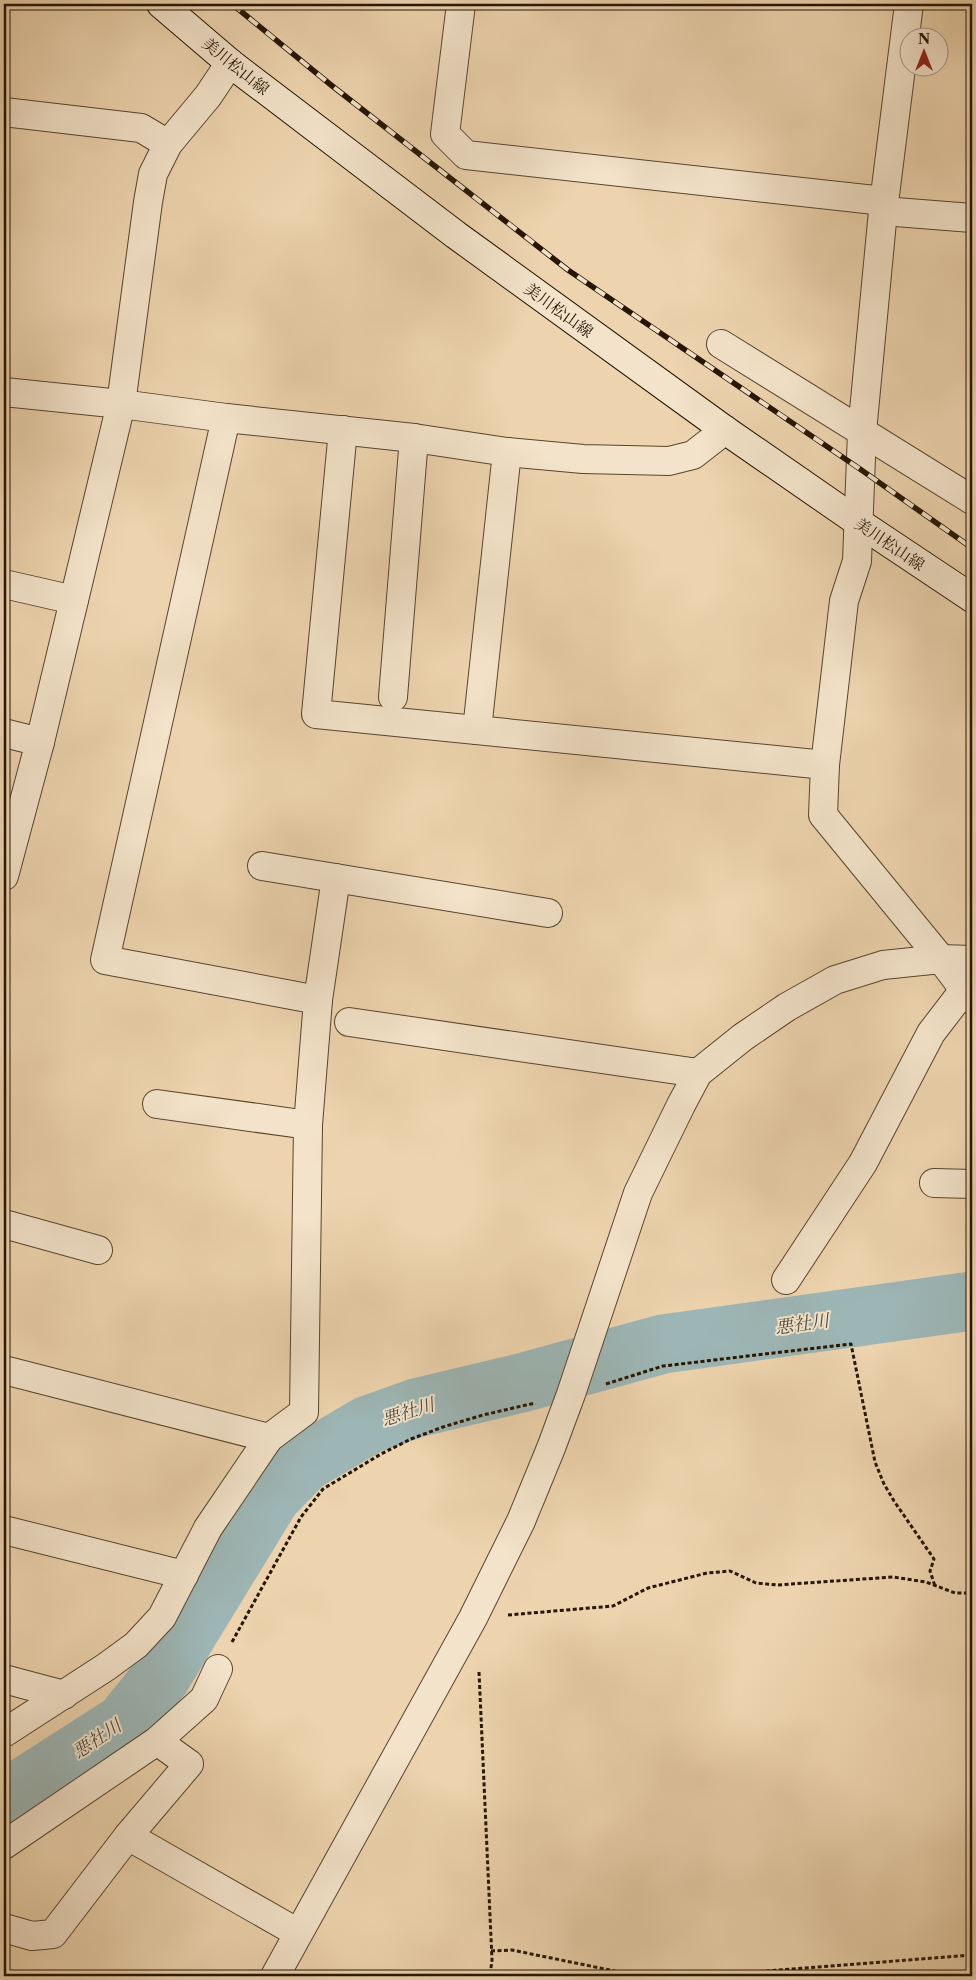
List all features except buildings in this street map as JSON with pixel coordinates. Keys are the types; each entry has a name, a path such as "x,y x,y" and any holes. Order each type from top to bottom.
{"street":[{"name":"美川松山線","path":"161,4 230,63 456,235 725,430 972,598"},
{"path":"461,4 445,134 466,155 972,218"},
{"path":"786,1280 863,1163 931,1033 968,995 941,959 823,815 825,765 844,601 857,561 862,432 883,206 909,4"},
{"path":"4,876 40,742 121,404 153,174 168,144 208,96 230,63"},
{"path":"4,112 141,128 168,144"},
{"path":"721,344 972,500"},
{"path":"4,392 414,438 507,452 583,459 669,462 693,455 725,430"},
{"path":"226,418 105,960 318,1000"},
{"path":"343,430 316,714 825,765"},
{"path":"393,697 414,438"},
{"path":"477,730 507,452"},
{"path":"4,584 74,600"},
{"path":"4,733 40,742"},
{"path":"262,866 548,913"},
{"path":"4,1733 64,1695 136,1645 162,1617 208,1528 269,1438 304,1412 308,1124 318,1000 336,878"},
{"path":"275,1976 473,1618 520,1521 552,1448 592,1336 638,1193 698,1073 787,1007 835,980 883,964 941,959 972,960"},
{"path":"349,1022 698,1073"},
{"path":"157,1104 308,1124"},
{"path":"934,1183 972,1184"},
{"path":"4,1224 98,1250"},
{"path":"4,1370 269,1438"},
{"path":"4,1530 184,1575"},
{"path":"4,1845 157,1741 204,1699 218,1669"},
{"path":"4,1679 64,1695"},
{"path":"4,1928 32,1936 53,1934 128,1836 189,1764 157,1741"},
{"path":"128,1836 298,1933"}],"path":[{"path":"218,1669 301,1516 323,1489 381,1454 443,1427 572,1389 663,1366 851,1344 875,1462 884,1484 894,1501 934,1559 930,1572 936,1586"},
{"path":"473,1618 613,1606 648,1588 715,1572 730,1571 756,1584 777,1585 893,1577 926,1582 956,1593 972,1593"},
{"path":"479,1669 492,1951 490,1976"},
{"path":"492,1951 512,1950 640,1976"},
{"path":"701,1976 972,1954"}],"waterway":[{"name":"悪社川","path":"4,1800 124,1723 161,1677 271,1497 305,1462 368,1425 416,1408 521,1383 663,1344 972,1301"}],"railway":[{"path":"232,4 331,85 568,270 860,469 972,548"}]}
